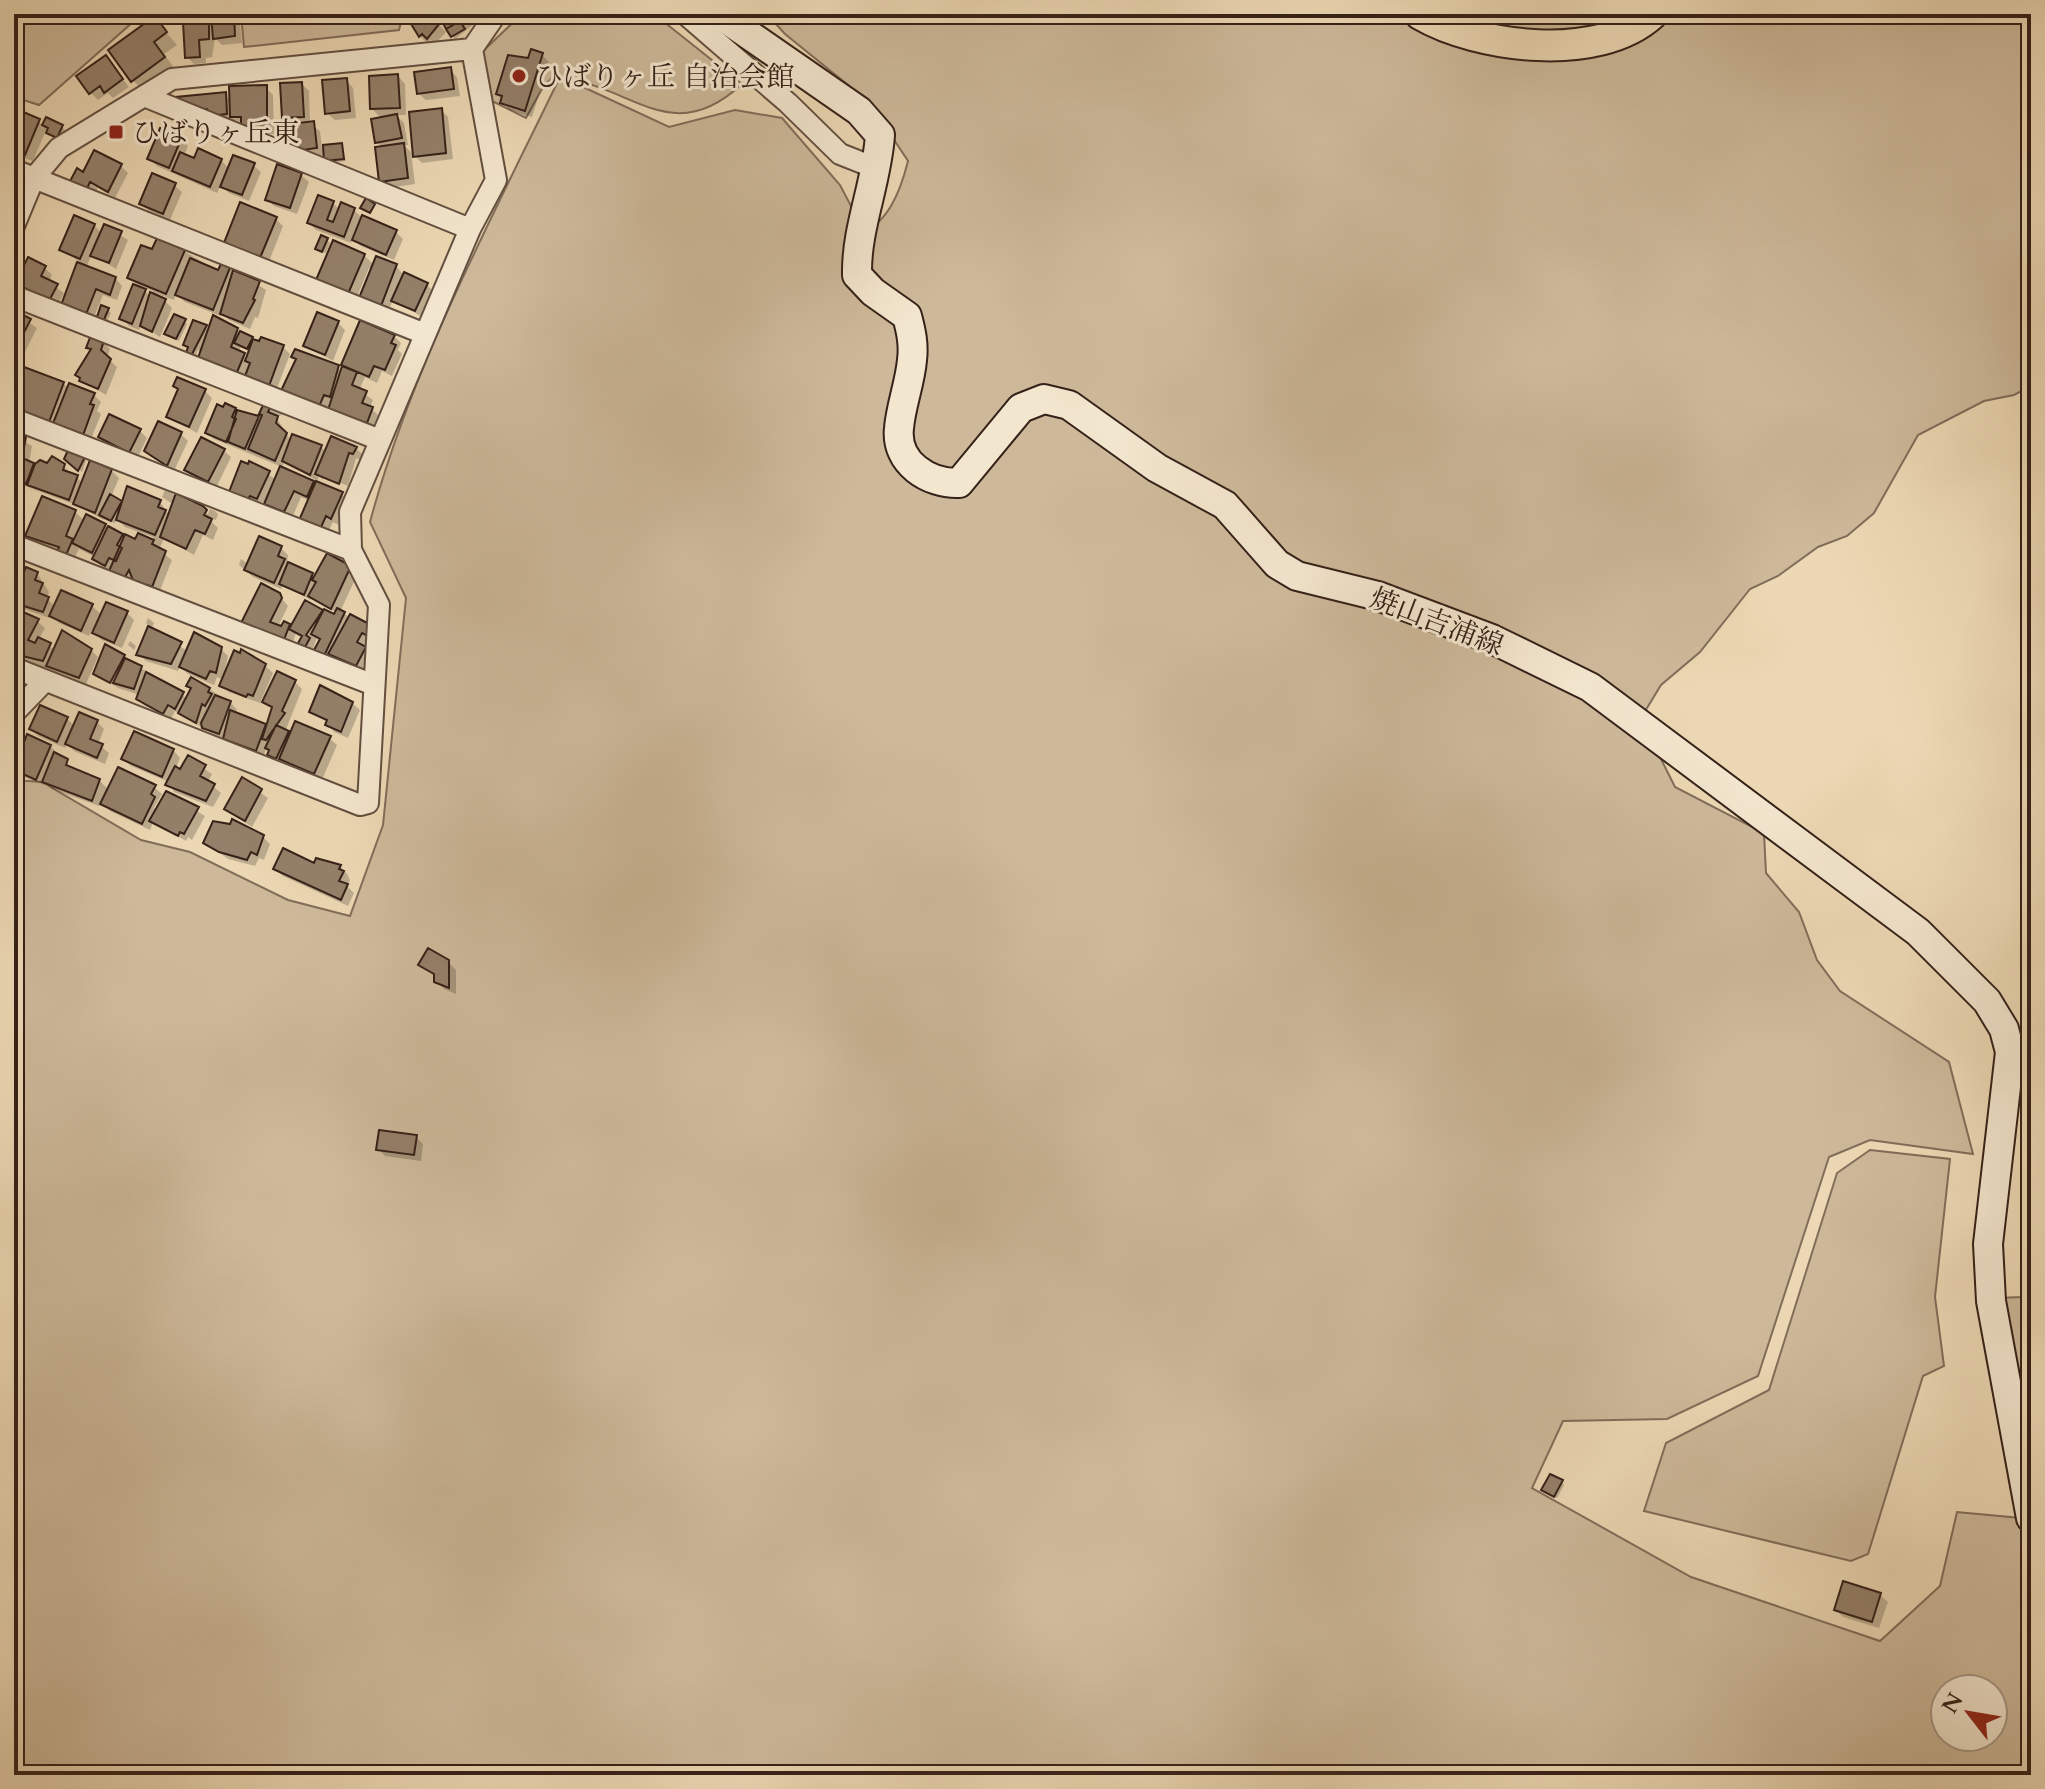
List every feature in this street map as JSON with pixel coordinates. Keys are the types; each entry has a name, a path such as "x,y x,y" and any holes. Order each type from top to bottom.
{"main road":[{"name":"焼山吉浦線","path":"719,14 859,111 880,135 878,169 856,251 857,275 873,292 907,316 913,340 912,361 898,431 904,453 917,472 940,484 959,483 1021,408 1044,399 1069,405 1157,468 1225,505 1277,564 1297,576 1378,596 1492,639 1590,687 1918,932 1987,1001 2004,1029 2010,1052 1988,1244 1991,1301 2031,1518"},
{"path":"1420,14 1467,34 1506,43 1541,44 1584,43 1617,34 1652,14"}],"street":[{"path":"14,668 360,805 368,803 379,605 351,550 350,512 470,229 496,180 472,49 496,14"},
{"path":"685,14 788,103 840,154 878,169"},
{"path":"14,226 34,178 59,148 172,79 472,49"},
{"path":"144,96 470,229"},
{"path":"14,170 425,334"},
{"path":"14,296 380,440"},
{"path":"14,419 351,550"},
{"path":"14,545 374,685"},
{"path":"14,713 45,681"}],"shaded area":[{"path":"14,14 142,14 39,105 14,97"},
{"path":"241,14 403,14 399,30 244,47"},
{"path":"522,14 654,14 742,84 717,103 695,111 674,113 654,109 590,84 566,79 669,127 735,110 782,118 840,185 851,206 857,237 885,215 901,184 908,161 869,102 785,34 767,14 2031,14 2031,386 2014,395 1984,401 1918,435 1874,513 1847,536 1818,547 1778,576 1750,589 1700,652 1661,685 1644,713 1646,729 1675,787 1764,833 1766,873 1799,912 1817,960 1840,991 1949,1062 1973,1154 1870,1140 1829,1157 1758,1376 1667,1419 1563,1421 1532,1488 1691,1577 1880,1641 1940,1586 1957,1512 2031,1519 2031,1775 14,1775 14,780 42,782 141,840 190,852 288,900 350,916 383,825 406,598 370,522 387,464 430,351 480,240 560,77 555,75 543,87 526,118 488,99 482,52"},
{"path":"1870,1150 1950,1159 1935,1297 1944,1366 1923,1376 1868,1554 1851,1561 1644,1511 1666,1443 1769,1390 1837,1173"},
{"path":"2031,1271 2031,1450 1998,1298 2022,1297"}],"building":[{"path":"178,14 206,14 206,18 178,21"},
{"path":"211,14 234,14 235,36 213,39"},
{"path":"413,14 431,14 440,23 427,39 422,34 419,37 408,19"},
{"path":"438,14 468,14 469,16 446,29"},
{"path":"155,16 167,32 154,42 165,57 131,82 108,50"},
{"path":"205,21 204,24 209,24 209,39 199,40 200,57 185,58 183,22"},
{"path":"460,21 465,29 451,37 446,29"},
{"name":"ひばりヶ丘 自治会館","path":"531,49 543,53 525,111 500,103 502,96 496,94 508,55 528,58"},
{"path":"106,55 123,79 104,93 100,86 89,94 76,76"},
{"path":"451,67 454,89 417,94 414,72"},
{"path":"398,74 400,108 370,109 369,76"},
{"path":"347,78 350,111 325,114 322,80"},
{"path":"302,82 304,117 282,118 280,83"},
{"path":"267,85 267,128 241,128 241,117 230,117 229,86"},
{"path":"226,92 227,114 208,116 207,109 190,111 176,105 176,97"},
{"path":"14,108 40,119 25,155 14,153"},
{"path":"442,108 446,153 413,157 409,112"},
{"path":"397,114 402,138 375,143 371,119"},
{"path":"46,117 63,125 57,138 46,133 48,128 42,125"},
{"path":"314,121 317,148 295,151 293,139 277,141 275,126"},
{"path":"160,128 182,137 169,168 147,159"},
{"path":"342,143 344,159 324,161 323,145"},
{"path":"404,143 408,178 379,182 375,147"},
{"path":"198,148 222,159 210,187 172,171 180,152 194,158"},
{"path":"94,150 122,164 108,192 90,182 85,193 68,185 77,168 83,172"},
{"path":"233,155 255,163 242,195 220,187"},
{"path":"277,164 302,173 290,208 265,200"},
{"path":"152,173 176,183 163,214 139,204"},
{"path":"318,195 334,201 327,220 333,222 341,202 355,208 344,237 307,223"},
{"path":"366,198 375,204 370,213 360,208"},
{"path":"240,202 277,217 260,258 224,243"},
{"path":"74,215 95,224 80,259 59,250"},
{"path":"362,215 397,230 386,255 352,240"},
{"path":"104,224 122,231 109,263 90,256"},
{"path":"321,235 328,238 322,252 315,249"},
{"path":"157,238 185,250 166,294 127,278 141,245 152,249"},
{"path":"333,240 365,254 348,294 316,280"},
{"path":"376,256 397,264 381,306 359,298"},
{"path":"28,257 46,266 41,276 58,284 49,301 15,283"},
{"path":"190,258 218,270 222,262 231,265 213,310 175,295"},
{"path":"77,262 116,277 110,295 96,289 85,317 60,308"},
{"path":"233,270 260,281 255,300 243,323 220,314"},
{"path":"404,272 428,283 415,311 391,301"},
{"path":"133,284 146,289 132,324 119,319"},
{"path":"150,292 166,299 152,332 140,326"},
{"path":"101,305 109,308 103,322 96,320"},
{"path":"14,310 31,319 16,348 14,347"},
{"path":"317,312 339,321 325,355 303,346"},
{"path":"174,314 186,319 176,339 164,334"},
{"path":"213,315 238,328 231,347 245,353 235,377 197,361"},
{"path":"193,320 207,325 190,358 185,356 188,347 183,345"},
{"path":"360,320 395,335 391,343 396,345 385,370 374,366 369,377 341,365"},
{"path":"240,331 253,337 247,349 234,343"},
{"path":"91,335 104,340 101,350 111,359 98,389 79,381 80,378 75,375 91,349 86,348"},
{"path":"261,337 284,345 269,386 245,376 250,363 245,361 253,339 259,341"},
{"path":"295,349 339,365 330,397 324,395 318,409 279,395 296,359 291,357"},
{"path":"342,366 357,372 352,385 367,391 362,403 373,407 367,423 328,410"},
{"path":"24,367 64,382 49,422 14,409 14,392"},
{"path":"177,377 206,389 189,427 166,417 178,389 173,386"},
{"path":"69,383 95,393 82,438 52,426"},
{"path":"225,403 236,408 232,417 236,419 226,442 205,433 217,404 223,407"},
{"path":"264,403 271,406 268,412 278,416 276,423 287,433 275,461 248,449"},
{"path":"237,410 259,416 245,449 228,442"},
{"path":"109,414 141,429 129,453 98,437"},
{"path":"158,421 182,432 167,466 144,451"},
{"path":"14,433 26,437 22,458 34,463 26,484 14,479"},
{"path":"292,434 322,445 310,475 282,461"},
{"path":"331,436 357,447 353,454 349,453 339,484 315,474"},
{"path":"201,437 225,449 208,482 184,470"},
{"path":"68,450 85,457 78,471 64,459"},
{"path":"52,456 65,464 63,470 78,475 69,500 27,485 35,464 40,460 47,463"},
{"path":"90,460 112,469 95,513 73,504"},
{"path":"241,461 248,464 249,461 270,471 257,499 250,496 247,501 229,492"},
{"path":"280,466 314,481 307,497 294,491 284,512 264,504"},
{"path":"316,481 343,492 331,519 326,516 318,534 297,525"},
{"path":"127,486 161,500 158,507 166,510 155,535 116,520"},
{"path":"176,493 203,506 207,510 204,515 212,519 205,534 195,530 186,549 160,537"},
{"path":"110,494 122,501 111,521 99,515"},
{"path":"42,496 76,510 66,536 73,539 66,555 57,552 59,547 25,536"},
{"path":"86,514 106,524 92,553 72,543"},
{"path":"108,526 123,534 117,545 122,548 116,561 109,558 105,566 92,559"},
{"path":"138,533 154,540 152,544 166,551 152,587 148,585 146,589 134,583 129,570 124,579 109,571 125,534 135,539"},
{"path":"259,536 282,546 278,556 285,559 274,583 244,570"},
{"path":"327,553 351,566 331,609 308,596 316,582 312,580"},
{"path":"288,562 313,573 304,595 279,584"},
{"path":"26,567 38,572 35,580 43,583 39,593 49,597 43,612 14,603 14,573 16,569 24,572"},
{"path":"261,583 280,593 282,598 270,622 281,626 284,621 290,624 282,645 240,625"},
{"path":"61,590 93,604 81,631 49,616"},
{"path":"305,600 323,610 306,635 310,638 304,649 297,645 302,636 289,629"},
{"path":"106,602 128,611 114,643 92,633"},
{"path":"337,608 345,612 324,656 314,650 320,639 311,634 324,609 334,614"},
{"path":"21,611 39,619 28,640 35,643 38,637 51,643 43,661 14,654 14,626"},
{"path":"350,614 373,626 368,636 362,633 357,642 366,647 356,666 328,654"},
{"path":"148,626 182,642 171,664 136,655"},
{"path":"62,630 92,649 79,678 46,666"},
{"path":"194,632 222,647 216,673 210,671 206,679 179,667"},
{"path":"105,644 125,655 110,683 93,674"},
{"path":"241,649 266,664 253,696 248,694 246,697 219,686 234,650 240,653"},
{"path":"125,658 142,666 134,689 113,683"},
{"path":"277,671 296,680 282,711 285,713 266,740 262,739 272,707 262,702"},
{"path":"146,672 184,692 175,709 168,705 163,714 136,699"},
{"path":"191,677 210,688 208,692 212,694 205,706 202,704 196,723 178,713 191,688 186,686"},
{"path":"320,685 353,702 341,732 325,725 327,720 309,712"},
{"path":"215,695 231,701 219,734 202,728 201,723"},
{"path":"40,705 68,717 57,742 29,729"},
{"path":"230,710 266,724 256,751 223,739"},
{"path":"79,712 98,720 90,739 103,744 97,758 65,744"},
{"path":"295,721 331,736 314,774 279,759"},
{"path":"276,725 289,731 276,759 267,755 269,750 265,748"},
{"path":"134,731 174,749 162,777 121,759"},
{"path":"27,734 51,745 36,780 14,770"},
{"path":"54,752 68,759 66,765 100,779 92,801 42,782"},
{"path":"188,755 206,765 200,776 215,784 206,801 165,785 175,766 180,769"},
{"path":"118,767 156,785 151,794 155,797 142,824 100,804"},
{"path":"242,777 262,789 245,821 224,809"},
{"path":"166,791 199,807 184,834 180,832 178,836 149,821"},
{"path":"232,819 264,835 257,855 251,852 247,860 219,852 203,843 213,821 230,824"},
{"path":"283,848 314,863 316,858 341,865 339,869 344,871 339,881 348,884 341,900 273,869"},
{"path":"428,948 449,960 449,988 434,982 434,974 418,965"},
{"path":"379,1130 417,1135 414,1155 376,1150"},
{"path":"1550,1474 1563,1480 1554,1497 1541,1490"},
{"path":"1843,1581 1881,1593 1872,1622 1834,1610"}],"place":[{"name":"ひばりヶ丘 自治会館","path":"519,76"},
{"name":"ひばりヶ丘東","path":"116,132"}]}
